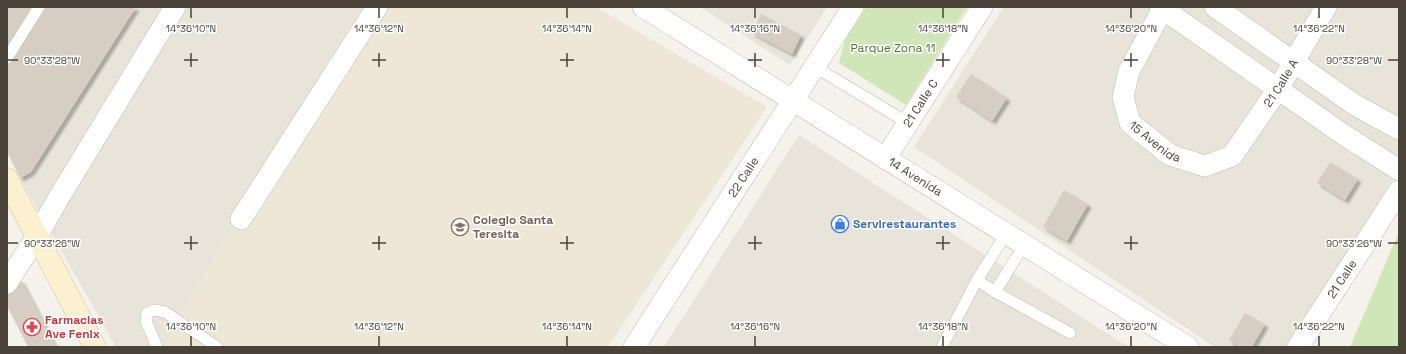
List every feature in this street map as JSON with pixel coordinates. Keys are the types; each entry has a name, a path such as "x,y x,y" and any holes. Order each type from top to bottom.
{"main road":[{"path":"7,179 95,347"}],"street":[{"path":"7,283 175,7"},
{"path":"241,219 377,7"},
{"name":"14 Avenida","path":"643,7 1188,347"},
{"name":"22 Calle","path":"634,347 853,7"},
{"name":"21 Calle C","path":"885,159 982,7"},
{"path":"1215,7 1356,105 1399,129"},
{"name":"21 Calle A","path":"1232,156 1278,89 1326,7"},
{"path":"1162,8 1344,135 1399,170"},
{"name":"15 Avenida","path":"1162,8 1129,71 1123,97 1130,123 1170,155 1205,166 1232,156"},
{"name":"21 Calle","path":"1298,347 1399,192"}],"lane":[{"path":"7,56 39,7"},
{"path":"815,67 908,123"},
{"path":"942,347 977,280 1006,234"},
{"path":"995,292 1024,245"},
{"path":"977,280 995,292 1070,333"},
{"path":"157,347 146,320 147,313 155,310 165,312 217,347"}],"shaded area":[{"path":"135,7 360,7 163,347 116,347 20,178"},
{"name":"Colegio Santa Teresita","path":"360,7 596,7 767,107 608,347 163,347"},
{"path":"700,7 827,7 790,65"},
{"path":"1004,7 1399,7 1399,168 1295,347 1215,347 914,147"},
{"name":"Servirestaurantes","path":"799,135 1105,332 1129,347 664,347"}],"green space":[{"name":"Parque Zona 11","path":"866,7 967,7 906,105 839,63 845,40"},
{"path":"1399,232 1399,347 1350,347"}],"building":[{"path":"7,7 136,7 31,172 20,178 7,152"},
{"path":"761,14 801,35 792,54 752,33"},
{"path":"971,74 1007,98 992,121 956,97"},
{"path":"1330,162 1358,179 1345,200 1317,183"},
{"path":"1064,190 1088,204 1067,241 1043,227"},
{"name":"Farmacias Ave Fenix","path":"21,280 56,347 28,347 7,306 7,292 15,281"},
{"path":"1245,313 1265,324 1252,347 1241,347 1229,340"}],"place":[{"name":"Servirestaurantes","path":"840,224"},
{"name":"Colegio Santa Teresita","path":"460,227"},
{"name":"Farmacias Ave Fenix","path":"32,327"}]}
